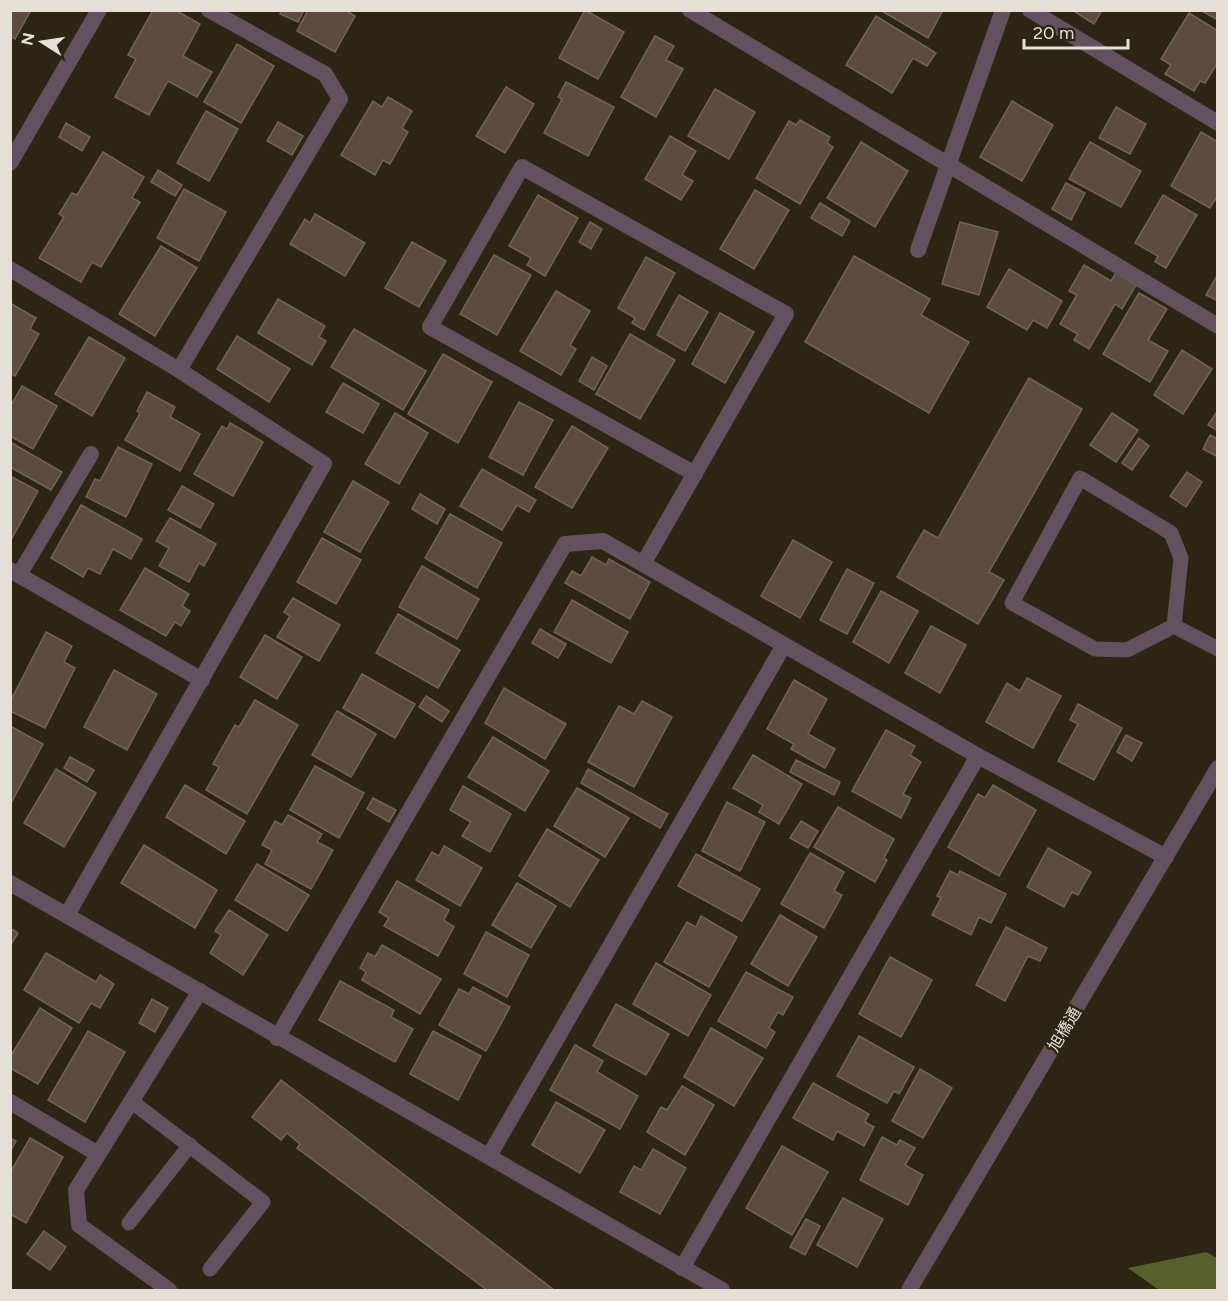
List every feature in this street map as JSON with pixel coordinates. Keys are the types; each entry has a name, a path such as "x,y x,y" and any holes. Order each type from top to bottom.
{"street":[{"path":"10,163 99,10"},
{"path":"179,370 340,99 326,74 209,10"},
{"path":"918,250 1003,10"},
{"path":"1029,10 1218,123"},
{"path":"699,13 1218,326"},
{"path":"643,564 695,474 786,314 522,167 430,327 695,474"},
{"path":"10,268 179,370 324,464 67,915"},
{"path":"91,454 15,573 202,680"},
{"path":"277,1038 565,544 603,541 978,756 1166,857"},
{"path":"489,1156 784,645"},
{"path":"682,1268 978,756"},
{"name":"旭橋通","path":"909,1290 1218,768"},
{"path":"10,883 200,991 277,1038 722,1290"},
{"path":"169,1290 79,1225 76,1190 200,991"},
{"path":"10,1102 98,1154"}],"lane":[{"path":"1080,478 1171,533 1181,558 1174,626 1127,650 1095,649 1012,603 1080,478"},
{"path":"1174,626 1218,650"},
{"path":"131,1101 262,1202 210,1269"},
{"path":"129,1223 189,1145"}],"green space":[{"path":"1206,1252 1217,1258 1217,1290 1159,1290 1128,1268"}],"building":[{"path":"10,10 31,10 15,39 10,36"},
{"path":"153,10 175,10 200,24 183,56 212,72 197,97 168,81 149,115 115,97 136,59 128,55"},
{"path":"282,10 304,10 298,22 280,14"},
{"path":"308,10 345,10 355,16 335,52 297,31"},
{"path":"585,10 624,32 598,79 559,58"},
{"path":"880,10 943,10 928,38"},
{"path":"1072,10 1102,10 1094,24"},
{"path":"1200,10 1218,10 1218,20"},
{"path":"1189,13 1218,31 1218,62 1205,83 1200,81 1194,91 1165,74 1171,65 1161,59"},
{"path":"876,16 936,53 927,66 913,58 892,93 846,65"},
{"path":"655,36 674,46 666,60 683,69 656,117 621,97"},
{"path":"237,44 274,66 241,123 204,102"},
{"path":"566,82 614,107 588,156 544,133 562,99 558,97"},
{"path":"506,87 534,104 505,153 476,136"},
{"path":"715,89 755,112 729,159 688,136"},
{"path":"388,97 412,111 402,128 408,132 390,164 383,160 375,175 341,155 373,101 382,107"},
{"path":"1012,101 1053,125 1022,181 980,157"},
{"path":"1116,107 1146,124 1130,154 1099,138"},
{"path":"206,111 238,129 209,181 177,163"},
{"path":"800,120 830,137 827,143 833,147 800,204 756,178 789,121 796,125"},
{"path":"278,122 303,136 292,155 267,141"},
{"path":"66,123 90,137 82,151 59,137"},
{"path":"1201,132 1218,142 1218,195 1210,208 1171,186"},
{"path":"670,136 696,151 682,175 693,181 681,200 645,179"},
{"path":"861,142 908,171 875,227 827,198"},
{"path":"1090,142 1141,171 1121,207 1069,179"},
{"path":"103,152 144,177 132,198 140,202 101,267 92,262 81,282 39,258 64,217 59,214 72,193 77,195"},
{"path":"158,170 182,185 175,196 151,182"},
{"path":"1066,183 1085,193 1071,220 1052,209"},
{"path":"184,189 226,212 199,261 157,238"},
{"path":"755,190 789,210 754,269 720,249"},
{"path":"538,195 578,218 545,276 527,265 531,258 509,246"},
{"path":"1163,195 1197,215 1166,268 1155,262 1158,256 1135,243"},
{"path":"820,203 850,221 842,236 811,218"},
{"path":"315,214 365,243 345,276 290,244 305,219 310,223"},
{"path":"590,222 602,229 591,249 579,242"},
{"path":"960,222 998,232 979,295 942,284"},
{"path":"412,242 446,261 419,307 385,288"},
{"path":"161,246 197,268 155,336 119,314"},
{"path":"494,255 531,275 497,335 460,314"},
{"path":"854,256 930,299 921,315 969,342 929,413 805,342"},
{"path":"646,257 675,273 644,330 632,323 635,318 618,308"},
{"path":"1084,265 1111,281 1116,273 1136,285 1122,309 1115,304 1089,349 1074,340 1078,334 1060,324 1077,295 1069,291"},
{"path":"1009,269 1062,301 1047,328 1033,320 1027,330 987,307"},
{"path":"1218,274 1218,301 1206,295"},
{"path":"556,291 590,311 570,345 576,349 561,375 520,351"},
{"path":"1139,293 1167,309 1148,340 1168,351 1150,382 1103,354"},
{"path":"679,295 708,312 685,351 657,335"},
{"path":"278,299 325,326 319,337 326,341 312,365 258,333"},
{"path":"10,303 36,318 30,329 39,334 15,376 10,373"},
{"path":"720,313 754,332 725,383 692,364"},
{"path":"354,329 426,371 403,410 331,367"},
{"path":"630,334 675,360 640,419 596,394"},
{"path":"237,336 290,369 269,402 217,369"},
{"path":"89,337 125,358 92,416 55,394"},
{"path":"1182,350 1212,369 1183,414 1154,395"},
{"path":"443,354 492,382 458,443 408,414"},
{"path":"592,357 607,366 594,390 579,381"},
{"path":"1029,378 1082,409 989,572 1004,580 978,624 897,577 924,530 938,538"},
{"path":"343,383 379,404 363,433 326,412"},
{"path":"22,386 57,406 33,449 10,436 10,407"},
{"path":"147,392 175,407 170,417 200,434 180,471 125,440 140,413 137,411"},
{"path":"519,402 553,420 523,475 489,457"},
{"path":"1218,410 1218,431 1208,425"},
{"path":"395,413 428,433 399,484 365,464"},
{"path":"1112,413 1138,430 1116,462 1090,445"},
{"path":"230,423 263,442 233,496 194,474 222,426 227,429"},
{"path":"572,426 608,448 572,508 535,487"},
{"path":"1210,435 1218,439 1218,457 1203,449"},
{"path":"1139,438 1149,446 1132,470 1122,463"},
{"path":"10,442 62,472 51,490 10,467"},
{"path":"118,447 152,464 126,517 86,497 95,479 100,481"},
{"path":"482,469 536,500 529,512 517,505 502,530 460,506"},
{"path":"1187,472 1202,482 1186,507 1170,496"},
{"path":"10,476 38,491 10,542"},
{"path":"353,481 389,502 360,552 324,532"},
{"path":"182,486 214,504 200,528 168,510"},
{"path":"420,494 445,509 437,524 412,509"},
{"path":"81,505 142,539 131,559 113,549 100,574 88,568 83,577 51,558"},
{"path":"450,514 502,543 477,588 425,558"},
{"path":"170,518 216,544 204,566 199,563 189,582 159,566 169,548 156,541"},
{"path":"322,538 361,560 336,604 297,582"},
{"path":"793,540 832,562 800,618 761,596"},
{"path":"592,557 606,565 609,559 650,582 630,619 565,583 572,571 581,576"},
{"path":"422,566 479,599 457,639 399,607"},
{"path":"145,568 189,594 182,606 190,611 181,626 175,622 166,636 120,610"},
{"path":"847,569 874,583 847,634 820,620"},
{"path":"881,591 918,611 889,663 853,642"},
{"path":"293,598 340,625 319,661 277,637 290,616 284,612"},
{"path":"572,600 628,632 611,663 554,632"},
{"path":"398,614 460,650 438,688 376,653"},
{"path":"931,626 966,645 940,693 905,673"},
{"path":"540,629 566,644 558,658 532,643"},
{"path":"46,632 72,646 64,662 75,668 45,728 10,711 10,702"},
{"path":"265,635 302,657 277,699 240,677"},
{"path":"114,670 157,694 127,750 84,727"},
{"path":"362,674 415,704 395,738 343,708"},
{"path":"1027,678 1061,696 1033,748 986,722 1007,683 1020,691"},
{"path":"794,680 827,699 808,734 835,749 825,768 791,749 794,744 767,729"},
{"path":"504,688 566,724 545,759 485,723"},
{"path":"426,696 449,711 442,722 419,707"},
{"path":"255,700 298,725 247,814 206,790 219,767 213,764 235,725 239,727"},
{"path":"642,701 672,717 634,787 588,762 619,706 634,714"},
{"path":"1078,704 1122,728 1094,780 1058,761 1078,724 1070,720"},
{"path":"337,711 376,734 351,777 312,755"},
{"path":"10,726 43,744 10,805"},
{"path":"886,730 915,746 910,755 921,762 903,794 911,798 901,818 852,791"},
{"path":"1126,735 1142,743 1132,761 1117,752"},
{"path":"493,737 549,771 525,811 468,777"},
{"path":"753,755 802,784 779,824 759,812 763,805 733,788"},
{"path":"70,757 94,770 87,782 64,768"},
{"path":"796,760 840,782 834,795 790,772"},
{"path":"315,766 364,793 339,838 290,810"},
{"path":"56,769 96,793 64,847 24,823"},
{"path":"588,769 668,814 660,828 581,783"},
{"path":"185,785 245,821 226,854 166,817"},
{"path":"993,785 1036,810 999,876 948,847 978,794 985,798"},
{"path":"463,786 511,814 490,852 462,836 471,822 450,810"},
{"path":"577,788 629,818 605,857 554,826"},
{"path":"373,798 396,810 389,822 367,809"},
{"path":"727,802 765,822 740,871 702,851"},
{"path":"838,807 894,839 884,858 887,860 875,882 814,847"},
{"path":"288,815 322,834 317,842 333,850 311,889 265,864 272,850 262,845 275,821 282,825"},
{"path":"801,821 818,831 808,848 790,838"},
{"path":"547,829 599,860 570,907 519,876"},
{"path":"144,845 217,890 195,928 121,883"},
{"path":"444,846 482,868 460,906 416,880 432,852 439,856"},
{"path":"1048,848 1091,872 1078,895 1072,892 1064,907 1027,887"},
{"path":"810,853 844,872 834,891 842,895 824,928 781,904"},
{"path":"696,854 760,889 742,921 678,886"},
{"path":"257,864 309,895 287,931 235,900"},
{"path":"950,871 958,875 960,871 1006,894 991,923 979,917 971,935 932,915 941,898 937,896"},
{"path":"397,881 449,910 444,920 454,927 438,956 384,926 389,918 379,912"},
{"path":"517,883 556,906 531,948 492,925"},
{"path":"229,910 268,935 243,975 210,953 221,935 215,931"},
{"path":"780,915 817,937 788,986 751,964"},
{"path":"701,916 737,937 709,987 664,962 687,922 696,927"},
{"path":"1006,927 1047,948 1040,961 1028,956 1005,1001 976,985"},
{"path":"10,928 18,933 10,946"},
{"path":"486,932 529,955 507,997 464,974"},
{"path":"382,945 441,979 420,1014 362,980 366,972 360,968 368,953 375,957"},
{"path":"46,953 96,982 100,975 114,984 100,1008 91,1003 79,1023 24,990"},
{"path":"890,957 932,980 901,1037 859,1014"},
{"path":"656,963 711,995 688,1036 633,1004"},
{"path":"746,972 793,997 783,1015 778,1012 769,1028 775,1032 766,1048 718,1021"},
{"path":"340,981 394,1010 391,1017 413,1029 395,1062 319,1020"},
{"path":"473,987 510,1007 486,1051 439,1025 459,989 469,994"},
{"path":"152,999 168,1008 155,1032 139,1023"},
{"path":"616,1004 669,1034 646,1075 593,1046"},
{"path":"40,1008 72,1028 38,1084 10,1068 10,1057"},
{"path":"711,1028 763,1058 734,1106 684,1077"},
{"path":"88,1031 125,1052 85,1122 48,1100"},
{"path":"433,1031 481,1056 458,1100 410,1074"},
{"path":"859,1036 914,1067 899,1094 894,1091 887,1103 837,1076"},
{"path":"575,1045 603,1061 597,1072 638,1096 620,1129 550,1090"},
{"path":"920,1069 952,1088 923,1138 892,1121"},
{"path":"281,1080 554,1290 487,1290 297,1148 300,1144 287,1133 281,1140 252,1117"},
{"path":"813,1083 869,1114 865,1122 874,1127 864,1146 837,1131 833,1140 793,1118"},
{"path":"682,1086 714,1105 685,1155 647,1132 661,1107 667,1110"},
{"path":"556,1102 605,1130 580,1173 532,1145"},
{"path":"882,1137 897,1145 900,1140 915,1148 905,1165 923,1175 908,1205 860,1180"},
{"path":"10,1138 16,1141 10,1152"},
{"path":"30,1138 63,1157 26,1223 10,1214 10,1173"},
{"path":"782,1146 828,1172 792,1235 746,1208"},
{"path":"653,1149 686,1168 660,1214 620,1192 634,1166 641,1170"},
{"path":"843,1198 883,1219 857,1267 817,1245"},
{"path":"806,1219 820,1226 805,1255 790,1247"},
{"path":"44,1231 66,1247 50,1270 27,1254"}]}
